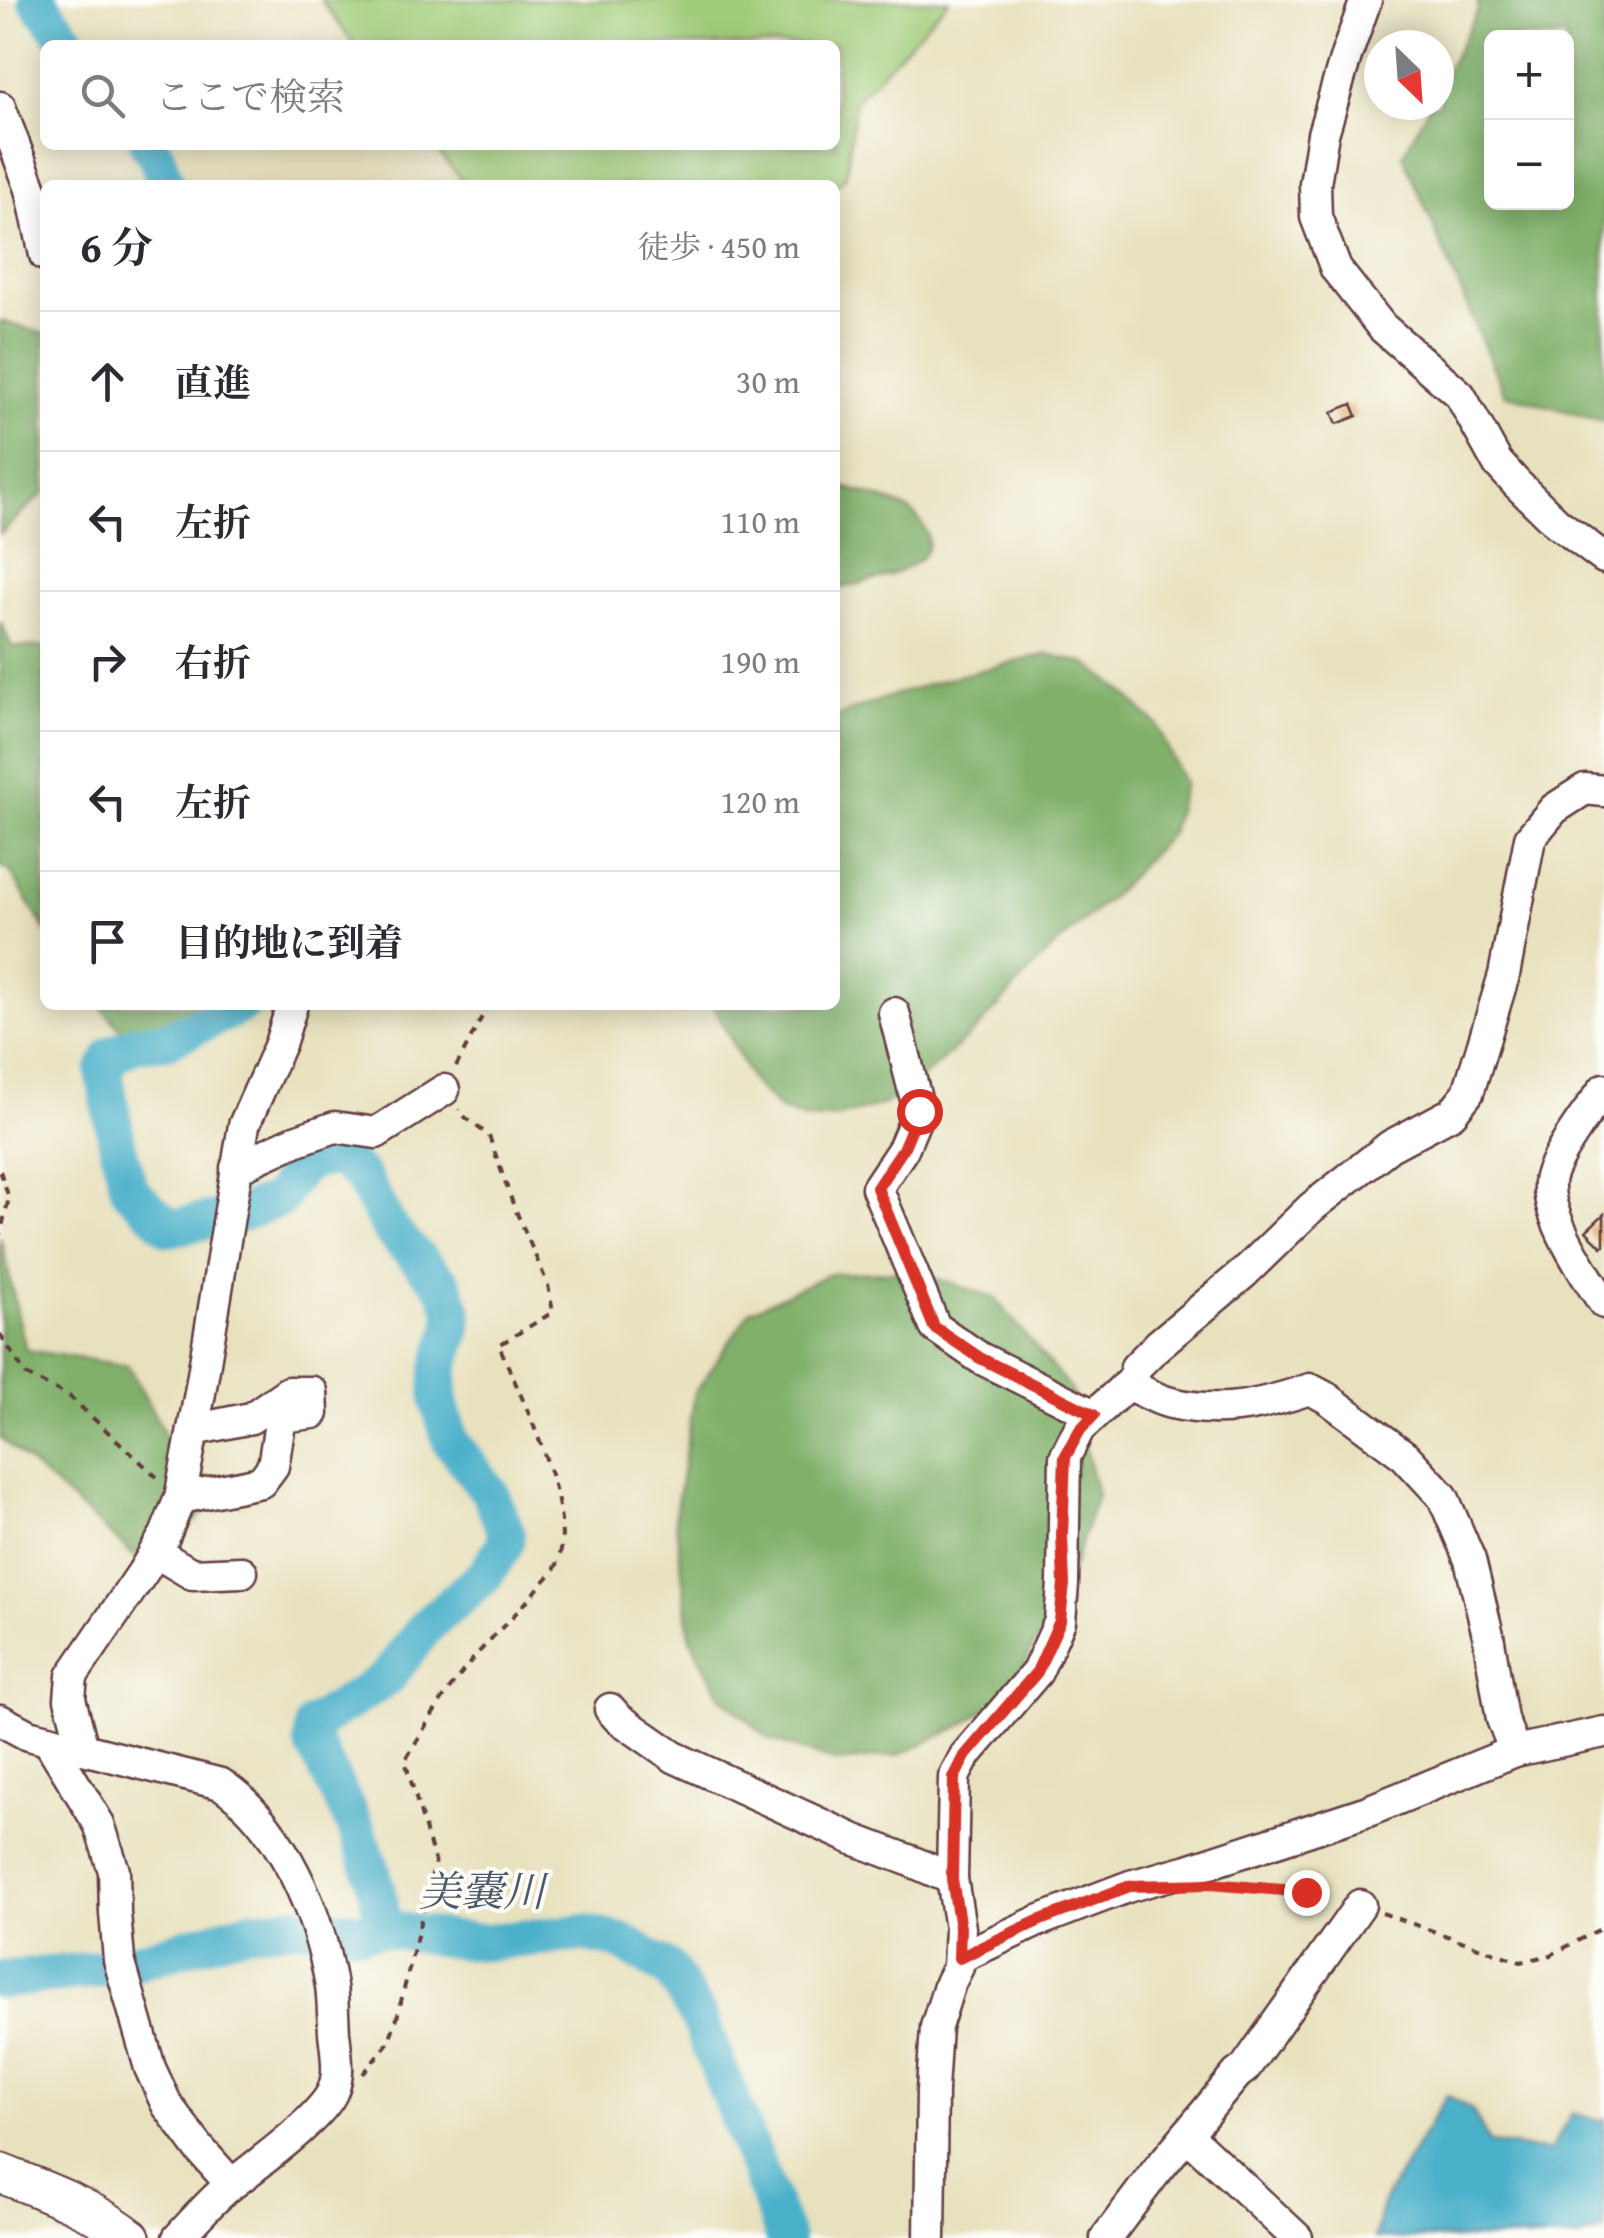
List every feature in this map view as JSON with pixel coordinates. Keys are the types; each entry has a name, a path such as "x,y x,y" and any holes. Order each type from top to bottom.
{"main road":[{"path":"0,2173 61,2197 131,2238"}],"street":[{"path":"1366,0 1323,134 1315,184 1316,217 1336,269 1382,327 1460,396 1497,462 1516,483 1557,522 1604,558"},
{"path":"0,107 31,189 40,231"},
{"path":"930,2238 936,2027 959,1958 960,1928 952,1879 954,1778 965,1756 1037,1672 1060,1621 1065,1457 1080,1430 1128,1384 1136,1367 1158,1344 1244,1273 1312,1208 1390,1146 1452,1113 1468,1093 1504,975 1530,838 1554,809 1585,788 1604,791"},
{"path":"83,1749 70,1699 72,1676 166,1534 180,1498 244,1125 280,1044 290,1010"},
{"path":"894,1013 919,1111 903,1149 877,1188 934,1327 980,1358 1094,1415"},
{"path":"1604,1089 1564,1146 1548,1181 1565,1241 1604,1303"},
{"path":"236,1168 335,1127 376,1133 444,1090"},
{"path":"1128,1384 1168,1403 1217,1409 1263,1404 1310,1389 1405,1456 1443,1497 1470,1560 1502,1719 1515,1751"},
{"path":"180,1498 261,1482 274,1466 281,1417 313,1412 312,1392 288,1392 251,1418 193,1430"},
{"path":"155,1552 192,1574 242,1572"},
{"path":"610,1709 674,1757 853,1839 952,1879"},
{"path":"0,1720 28,1735 220,1784 239,1796 270,1830 306,1900 323,1950 332,1994 338,2076 330,2096 314,2116 231,2184 178,2238"},
{"path":"959,1958 1038,1921 1130,1886 1368,1811 1515,1751 1604,1732"},
{"path":"48,1740 99,1824 114,1871 120,1960 150,2068 167,2105 231,2184"},
{"path":"1106,2238 1186,2135 1245,2068 1360,1905"},
{"path":"1186,2135 1298,2238"}],"path":[{"path":"357,2082 388,2044 435,1862 405,1761 439,1703 472,1660 558,1565 562,1534 559,1500 499,1345 552,1312 548,1284 513,1204 490,1136 466,1117 444,1090 485,1010"},
{"path":"0,1171 9,1198 0,1235"},
{"path":"0,1334 26,1375 69,1396 180,1498"},
{"path":"1210,1884 1306,1892 1360,1905 1521,1962 1551,1954 1604,1927"}],"green space":[{"path":"321,0 949,0 855,101 846,176 840,182 463,180 436,150 840,150 840,40 351,40"},
{"path":"1478,0 1604,0 1604,422 1504,393 1403,155 1421,120 1454,120 1454,56 1478,10"},
{"path":"0,321 40,333 40,497 0,534"},
{"path":"840,486 912,512 927,535 927,547 921,558 877,579 840,588"},
{"path":"0,621 12,647 40,647 40,922 10,871 0,866"},
{"path":"1048,654 1087,664 1123,692 1157,725 1184,783 1171,833 1116,892 1044,956 981,1025 913,1086 882,1105 838,1117 806,1119 780,1110 752,1081 716,1010 840,1010 840,716 967,674"},
{"path":"104,1010 210,1010 134,1045"},
{"path":"0,1236 26,1350 128,1366 206,1510 148,1568 0,1437"},
{"path":"912,1271 994,1297 1071,1390 1097,1495 1072,1569 1013,1689 965,1724 899,1755 837,1762 769,1739 721,1697 690,1638 675,1515 695,1393 750,1311 829,1274"}],"water":[{"path":"1447,2095 1472,2110 1490,2143 1550,2151 1572,2113 1600,2121 1604,2118 1604,2230 1579,2238 1375,2238 1383,2202"}],"building":[{"path":"1352,404 1357,416 1337,424 1332,412"},
{"path":"1604,1214 1604,1245 1602,1247 1586,1231"}],"waterway":[{"path":"37,0 67,40"},
{"path":"152,150 164,180"},
{"path":"230,1010 167,1040 137,1043 113,1054 104,1071 130,1191 170,1228 239,1214 280,1199 287,1184 308,1161 332,1158 346,1162 362,1178 391,1231 444,1286 454,1313 440,1368 439,1402 451,1442 490,1493 506,1532 505,1544 484,1576 426,1626 387,1678 314,1724 312,1741 367,1856 382,1928"},
{"name":"美嚢川","path":"0,1980 87,1971 249,1929 293,1925 363,1931 382,1928 487,1942 584,1933 622,1942 670,1970 699,2018 785,2238"}],"route":[{"path":"919,1111 903,1149 877,1188 934,1327 980,1358 1094,1415 1065,1457 1060,1621 1037,1672 965,1756 954,1778 952,1879 960,1928 959,1958 1038,1921 1130,1886 1210,1884 1306,1892"}]}
